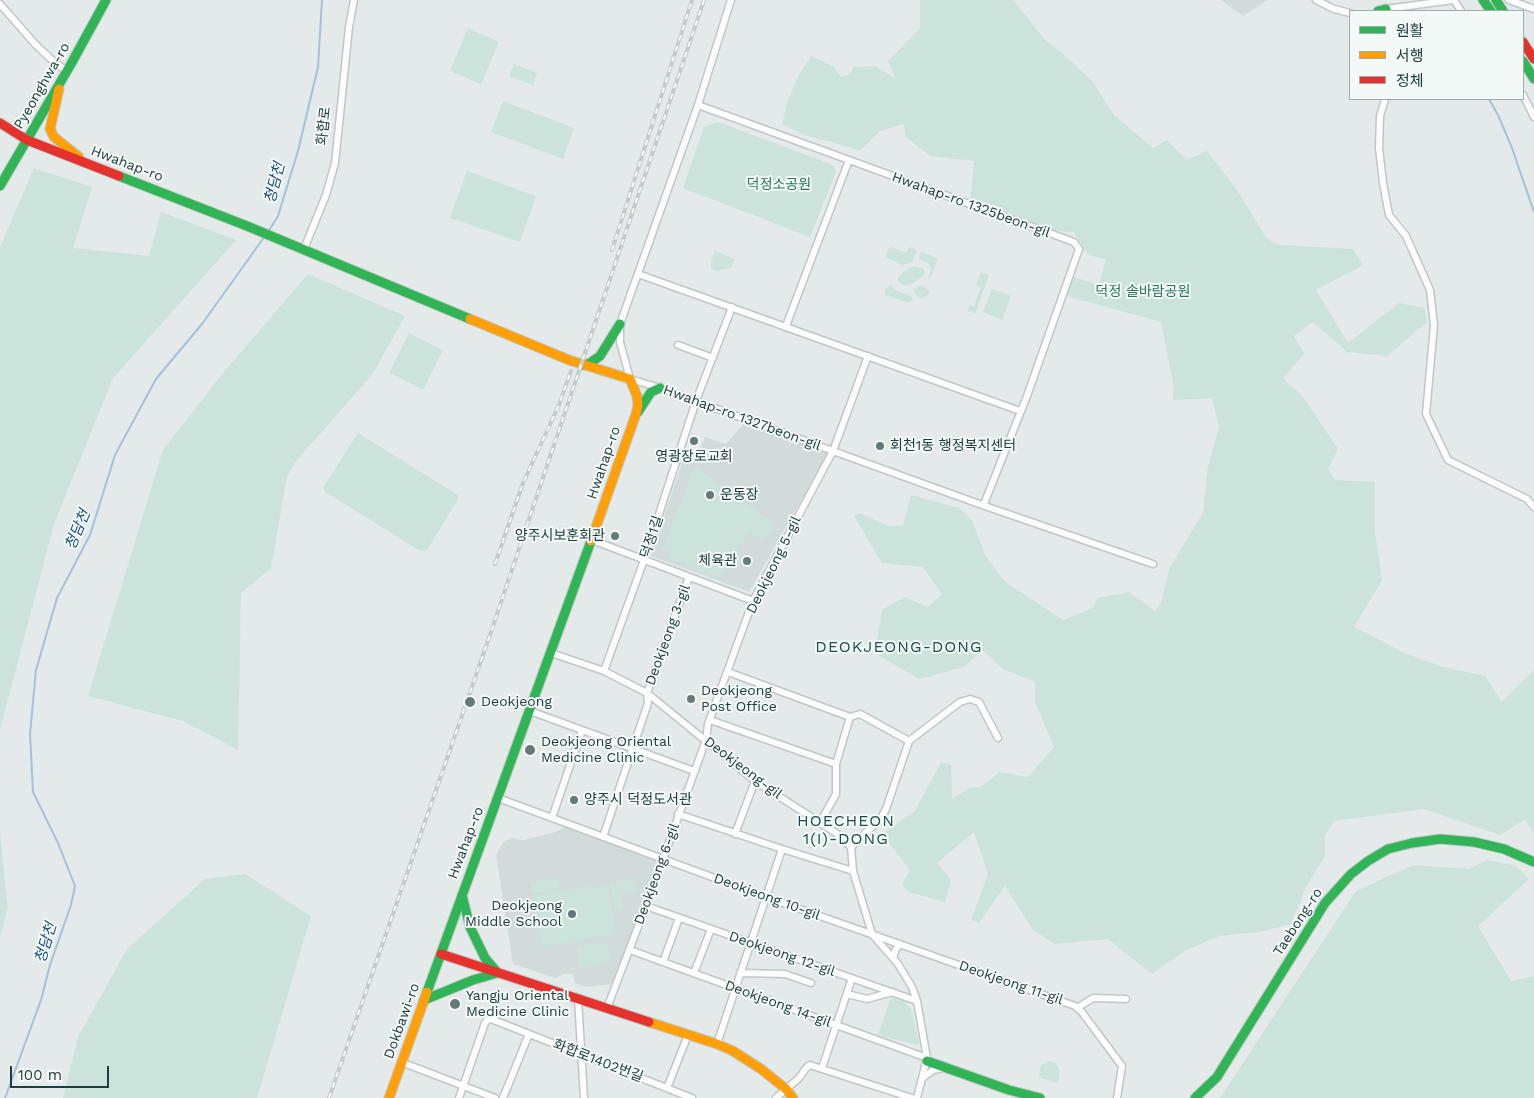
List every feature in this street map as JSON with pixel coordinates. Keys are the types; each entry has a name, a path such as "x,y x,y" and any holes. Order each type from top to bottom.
{"main road":[{"name":"Pyeonghwa-ro","path":"0,186 106,0"},
{"path":"1524,44 1534,59"},
{"path":"1524,63 1534,79"},
{"path":"60,83 50,129 54,138 89,164"},
{"name":"Hwahap-ro","path":"0,123 27,140 304,249"},
{"path":"304,249 569,360 630,379"},
{"path":"588,366 600,356 620,324"},
{"name":"Hwahap-ro","path":"441,954 592,540 634,419 638,399 630,379"},
{"path":"634,419 656,387"},
{"name":"Taebong-ro","path":"1196,1098 1216,1077 1324,903 1351,874 1368,862 1388,849 1440,839 1474,842 1504,849 1534,862"},
{"path":"462,895 470,927 485,958 497,973"},
{"path":"441,954 717,1044 748,1060 773,1077 793,1098"},
{"name":"Dokbawi-ro","path":"389,1098 441,954"},
{"path":"424,1000 473,980 497,973"},
{"path":"927,1059 946,1068 1009,1090 1040,1098"}],"street":[{"name":"화합로","path":"304,249 326,196 335,163 349,26 354,0"},
{"path":"656,387 630,379 620,342 620,324 698,105 731,0"},
{"path":"1316,0 1334,9 1349,13"},
{"path":"1386,10 1454,0"},
{"path":"1509,0 1534,9"},
{"path":"0,4 35,44 54,62 67,71"},
{"path":"1524,97 1534,117"},
{"path":"1385,100 1380,116 1379,148 1382,183 1389,215 1406,236 1430,290 1434,325 1426,414 1448,460 1527,499 1534,507"},
{"name":"Hwahap-ro 1325beon-gil","path":"698,105 1078,245 1078,252 1020,411"},
{"path":"786,326 849,160"},
{"path":"638,274 1020,411 986,502 982,505"},
{"path":"696,401 732,307"},
{"path":"678,345 713,358"},
{"name":"Hwahap-ro 1327beon-gil","path":"833,451 868,356"},
{"name":"Hwahap-ro 1327beon-gil","path":"656,387 982,505 1153,564"},
{"name":"덕정1길","path":"604,671 644,560 696,401"},
{"name":"Deokjeong 5-gil","path":"706,740 710,720 753,601 833,451"},
{"path":"592,540 753,601"},
{"name":"Deokjeong 3-gil","path":"603,837 648,703 647,693 689,577"},
{"name":"Deokjeong-gil","path":"551,653 604,671 647,693 755,781 840,836 852,847"},
{"path":"728,672 850,717 860,714 909,741"},
{"path":"918,1098 927,1059 918,1001 909,981 893,958 872,934 853,871 852,847 880,818 886,809 909,741 960,702 970,699 979,702 998,738"},
{"path":"530,711 694,771"},
{"path":"820,823 836,791 836,764 850,717"},
{"path":"710,720 836,764"},
{"path":"552,818 582,730"},
{"name":"Deokjeong 6-gil","path":"607,1008 706,740"},
{"path":"734,834 755,781"},
{"name":"Deokjeong 10-gil","path":"498,798 872,934"},
{"path":"678,814 734,834 853,871"},
{"path":"717,1044 734,988 782,849"},
{"name":"Deokjeong 12-gil","path":"646,906 918,1001"},
{"path":"663,962 679,918"},
{"path":"694,973 711,929"},
{"name":"Deokjeong 11-gil","path":"872,934 1077,1008 1121,1064 1122,1078 1117,1098"},
{"path":"893,958 900,944"},
{"name":"Deokjeong 14-gil","path":"630,950 927,1059"},
{"path":"740,973 785,974 811,983"},
{"path":"822,1068 852,978"},
{"path":"847,994 867,999 893,992"},
{"path":"578,998 584,1098"},
{"path":"1077,1008 1093,998 1126,999"},
{"name":"화합로1402번길","path":"464,1086 486,1020 491,1019 692,1098"},
{"path":"503,1098 529,1034"},
{"path":"667,1088 688,1035"},
{"path":"926,1049 933,1059 946,1068"},
{"path":"401,1062 495,1098"},
{"path":"776,1098 801,1076 808,1065 912,1098"},
{"path":"923,1078 933,1070 946,1068"},
{"path":"459,1098 464,1086"}],"shaded area":[{"path":"1221,0 1268,0 1243,16"},
{"path":"744,423 828,453 749,592 651,556 683,460 696,460 705,437 726,444"},
{"name":"Deokjeong Middle School","path":"567,827 654,858 657,865 612,984 586,987 575,983 573,974 564,974 556,978 513,964 496,854 503,843 511,838 523,840 552,833"}],"green space":[{"name":"덕정 솔바람공원","path":"920,0 1013,0 1046,41 1061,52 1093,82 1114,115 1153,148 1167,140 1186,160 1207,151 1237,190 1267,239 1280,245 1353,249 1363,265 1316,290 1348,343 1399,303 1424,308 1427,322 1387,356 1347,352 1313,322 1294,336 1304,354 1283,378 1303,397 1338,449 1328,469 1335,480 1375,482 1375,533 1382,580 1354,627 1402,652 1440,666 1485,676 1502,702 1534,670 1534,832 1524,820 1500,835 1424,809 1334,821 1325,836 1325,856 1307,885 1291,924 1259,932 1219,936 1186,950 1152,974 1108,939 1055,944 1033,930 1005,886 979,923 971,920 988,874 974,832 937,863 951,880 945,902 908,892 902,884 910,870 882,834 915,811 941,762 951,765 952,799 969,788 980,787 1000,772 1028,777 1054,747 1035,702 1035,682 1003,669 982,650 964,667 919,679 875,653 882,610 905,597 928,607 942,594 923,567 882,563 854,516 860,513 887,526 903,526 911,495 959,508 972,520 985,555 1004,581 1063,620 1093,608 1098,598 1129,592 1155,611 1161,602 1170,567 1203,513 1208,467 1219,427 1212,398 1173,400 1174,387 1161,322 1067,296 1073,277 1099,285 1106,259 1088,255 1074,232 1054,231 970,203 974,161 930,156 906,137 903,124 880,131 860,151 804,135 782,124 788,100 799,75 811,56 833,66 841,77 850,74 854,67 875,66 896,79 888,61 920,28"},
{"path":"468,28 499,42 481,84 450,71"},
{"path":"514,64 537,73 533,85 509,76"},
{"path":"503,101 574,128 563,159 491,132"},
{"name":"덕정소공원","path":"718,122 831,164 834,167 836,171 810,237 683,188 704,127"},
{"path":"34,168 92,187 73,248 149,256 161,212 236,240 113,378 54,524 0,730 0,247"},
{"path":"467,171 536,196 520,242 450,218"},
{"path":"890,246 906,253 909,247 917,250 912,262 903,265 885,257"},
{"path":"715,251 735,259 731,268 716,271 711,269 711,262"},
{"path":"921,252 938,258 932,275 928,280 931,269 929,264 919,259"},
{"path":"914,266 924,269 925,274 910,285 900,283 898,277"},
{"path":"981,272 989,275 975,314 968,311 969,305 974,307 981,287 976,285"},
{"path":"308,274 405,316 372,375 296,461 287,476 271,568 241,593 238,750 183,721 88,696 163,450 223,373"},
{"path":"891,285 897,291 911,296 912,300 909,303 885,295 885,289"},
{"path":"921,285 930,291 928,295 921,299 912,290"},
{"path":"992,289 1011,296 1002,320 983,312"},
{"path":"409,333 443,350 423,390 389,373"},
{"path":"358,433 458,495 458,499 427,550 420,551 324,491 324,486"},
{"name":"운동장","path":"695,466 775,524 763,541 750,532 718,576 668,557 671,549 664,546"},
{"path":"0,833 8,908 0,937"},
{"path":"1487,860 1516,866 1529,879 1478,926 1511,981 1534,976 1534,1098 1220,1098 1356,891 1413,865 1469,869"},
{"path":"245,874 311,916 257,1098 63,1098 78,1037 127,949 205,879"},
{"path":"558,878 560,889 532,894 530,883"},
{"path":"634,878 637,891 612,896 610,883"},
{"path":"607,884 616,934 542,947 533,896"},
{"path":"620,896 623,910 615,911 613,897"},
{"path":"607,942 610,962 580,968 577,947"},
{"path":"891,997 904,1001 911,1009 919,1043 917,1045 878,1035"},
{"path":"1049,1061 1055,1063 1059,1069 1059,1081 1057,1083 1041,1078 1039,1073 1041,1065"}],"waterway":[{"name":"청담천","path":"268,232 278,216 298,151 318,67 322,0"},
{"path":"1490,100 1512,148 1534,212"},
{"name":"청담천","path":"5,1098 41,1000 50,965 71,905 75,886 58,843 33,792 30,734 36,670 57,598 90,535 115,455 156,379 202,324 265,236"}],"railway":[{"path":"612,250 692,0"},
{"path":"329,1098 491,632 704,0"},
{"path":"495,564 523,483 559,405 571,371"}],"traffic: fast":[{"path":"0,186 106,0"},
{"path":"1483,0 1490,10"},
{"path":"1496,0 1502,10"},
{"path":"1382,10 1386,9"},
{"path":"1524,63 1534,79"},
{"path":"119,176 247,226 470,319"},
{"path":"583,365 590,363 600,356 620,324"},
{"path":"638,412 651,392 660,388"},
{"path":"427,992 591,541"},
{"path":"1195,1098 1217,1077 1325,903 1351,874 1368,861 1388,849 1440,839 1474,842 1504,849 1534,862"},
{"path":"462,895 470,927 485,958 497,972"},
{"path":"424,1000 473,980 497,973"},
{"path":"927,1061 1009,1090 1040,1098"}],"traffic: slow":[{"path":"59,89 50,129 54,137 79,157"},
{"path":"470,319 569,360 630,379 637,396 636,414 591,541"},
{"path":"389,1098 427,992"},
{"path":"649,1022 733,1051 761,1069 786,1089 793,1098"}],"traffic: jam":[{"path":"1524,44 1534,59"},
{"path":"0,123 27,140 119,176"},
{"path":"441,954 649,1022"}],"place":[{"name":"영광장로교회","path":"694,441"},
{"name":"회천1동 행정복지센터","path":"880,446"},
{"name":"운동장","path":"710,495"},
{"name":"양주시보훈회관","path":"615,536"},
{"name":"체육관","path":"747,561"},
{"name":"Deokjeong Post Office","path":"691,699"},
{"name":"Deokjeong","path":"470,702"},
{"name":"Deokjeong Oriental Medicine Clinic","path":"530,750"},
{"name":"양주시 덕정도서관","path":"574,800"},
{"name":"Deokjeong Middle School","path":"572,914"},
{"name":"Yangju Oriental Medicine Clinic","path":"455,1004"}],"district":[{"name":"DEOKJEONG-DONG","path":"899,647"},
{"name":"HOECHEON 1(I)-DONG","path":"846,830"}]}
